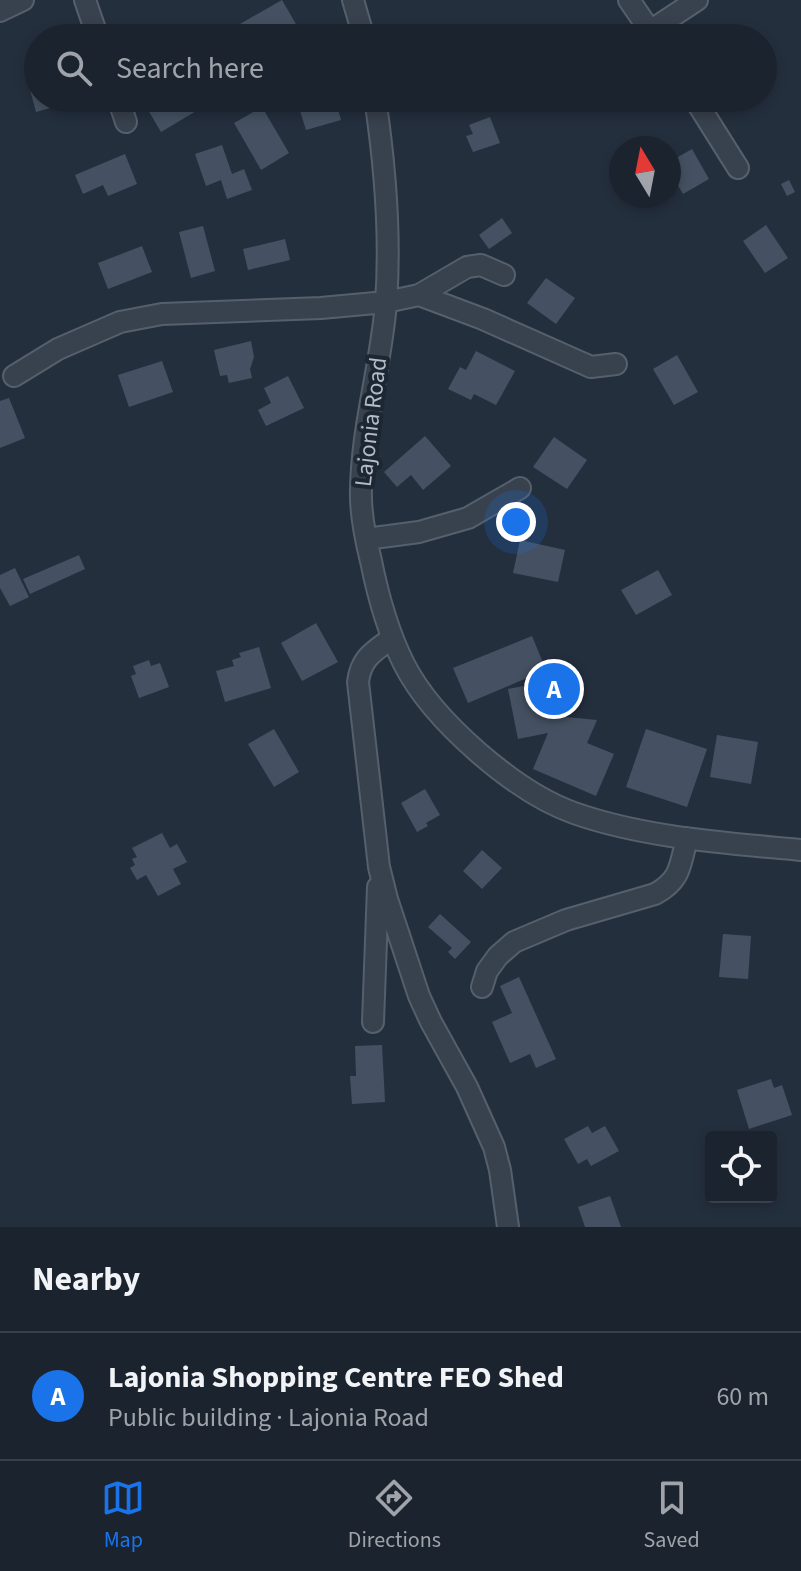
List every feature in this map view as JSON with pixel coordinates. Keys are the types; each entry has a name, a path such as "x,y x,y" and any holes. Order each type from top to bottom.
{"street":[{"path":"0,11 23,0"},
{"path":"85,0 93,24"},
{"path":"353,0 360,24"},
{"path":"629,0 645,24"},
{"path":"667,24 697,0"},
{"path":"123,112 126,122"},
{"name":"Lajonia Road","path":"377,112 385,183 386,302 360,492 376,583 392,638 405,668 451,727 480,755 526,789 571,812 613,826 687,838 801,850"},
{"path":"703,112 738,168"},
{"path":"14,376 58,349 120,322 148,316 386,302 419,295 467,267 481,265 504,275"},
{"path":"419,295 483,319 591,367 616,364"},
{"path":"366,539 419,532 468,518 520,488"},
{"path":"392,638 366,658 358,682 379,867 419,996 467,1087 494,1147 508,1227"},
{"path":"482,987 487,971 514,942 566,920 666,888 676,877 687,838"},
{"path":"373,1022 379,867"}],"building":[{"path":"282,0 296,24 240,24"},
{"path":"149,112 195,112 161,132"},
{"path":"253,112 265,112 289,153 261,170 234,123"},
{"path":"300,112 339,112 341,120 306,130"},
{"path":"490,117 500,143 473,152 466,136 473,134 469,125"},
{"path":"222,145 232,174 244,169 252,190 227,199 221,180 206,186 195,154"},
{"path":"692,149 709,179 683,194 681,191 681,155"},
{"path":"125,154 137,184 108,196 103,185 83,194 75,175"},
{"path":"789,180 795,192 787,196 781,184"},
{"path":"502,218 512,233 489,249 479,235"},
{"path":"766,225 788,258 765,273 743,241"},
{"path":"203,226 215,271 191,278 179,232"},
{"path":"285,239 290,260 248,270 243,249"},
{"path":"142,246 152,272 108,289 98,263"},
{"path":"546,278 575,298 556,324 527,303"},
{"path":"251,341 254,357 250,369 252,378 229,383 227,375 220,376 214,350"},
{"path":"476,351 515,371 496,405 474,394 471,400 448,389 460,367 466,370"},
{"path":"677,355 698,392 674,405 653,369"},
{"path":"162,361 173,392 129,407 118,375"},
{"path":"288,376 304,408 266,426 258,410 271,403 264,388"},
{"path":"9,398 25,438 0,448 0,401"},
{"path":"425,436 451,466 423,490 411,475 397,487 384,472"},
{"path":"554,437 587,460 567,489 533,467"},
{"path":"520,540 565,550 558,582 513,573"},
{"path":"79,555 85,569 30,594 23,579"},
{"path":"15,568 29,597 10,606 0,588 0,575"},
{"path":"658,570 672,595 636,615 621,590"},
{"path":"316,623 338,662 302,681 281,643"},
{"path":"532,636 546,670 468,703 453,668"},
{"path":"259,647 271,688 225,702 216,671 234,666 232,660 241,657 239,653"},
{"path":"149,660 151,666 160,663 169,687 139,698 131,676 136,674 133,666"},
{"path":"560,679 566,717 597,720 587,743 614,754 596,796 533,769 548,733 518,739 508,689"},
{"path":"274,729 299,772 274,787 248,744"},
{"path":"646,729 707,749 687,807 626,787"},
{"path":"717,735 758,742 751,784 710,777"},
{"path":"425,789 440,815 417,832 401,803"},
{"path":"162,833 170,848 177,844 187,862 173,869 181,884 158,896 146,875 137,880 130,868 135,865 132,859 137,857 132,848"},
{"path":"482,850 502,868 482,889 463,871"},
{"path":"440,914 471,942 455,959 448,952 452,948 428,927"},
{"path":"723,934 751,936 748,979 719,977"},
{"path":"519,977 556,1059 536,1068 530,1054 510,1063 492,1022 512,1013 500,986"},
{"path":"382,1045 385,1102 352,1104 350,1076 356,1076 355,1046"},
{"path":"771,1079 774,1088 782,1085 792,1115 749,1129 737,1090"},
{"path":"588,1126 592,1133 605,1126 619,1151 591,1166 587,1159 578,1164 564,1139"},
{"path":"610,1196 621,1227 585,1227 578,1207"}],"place":[{"name":"Lajonia Shopping Centre FEO Shed","path":"554,689"}]}
